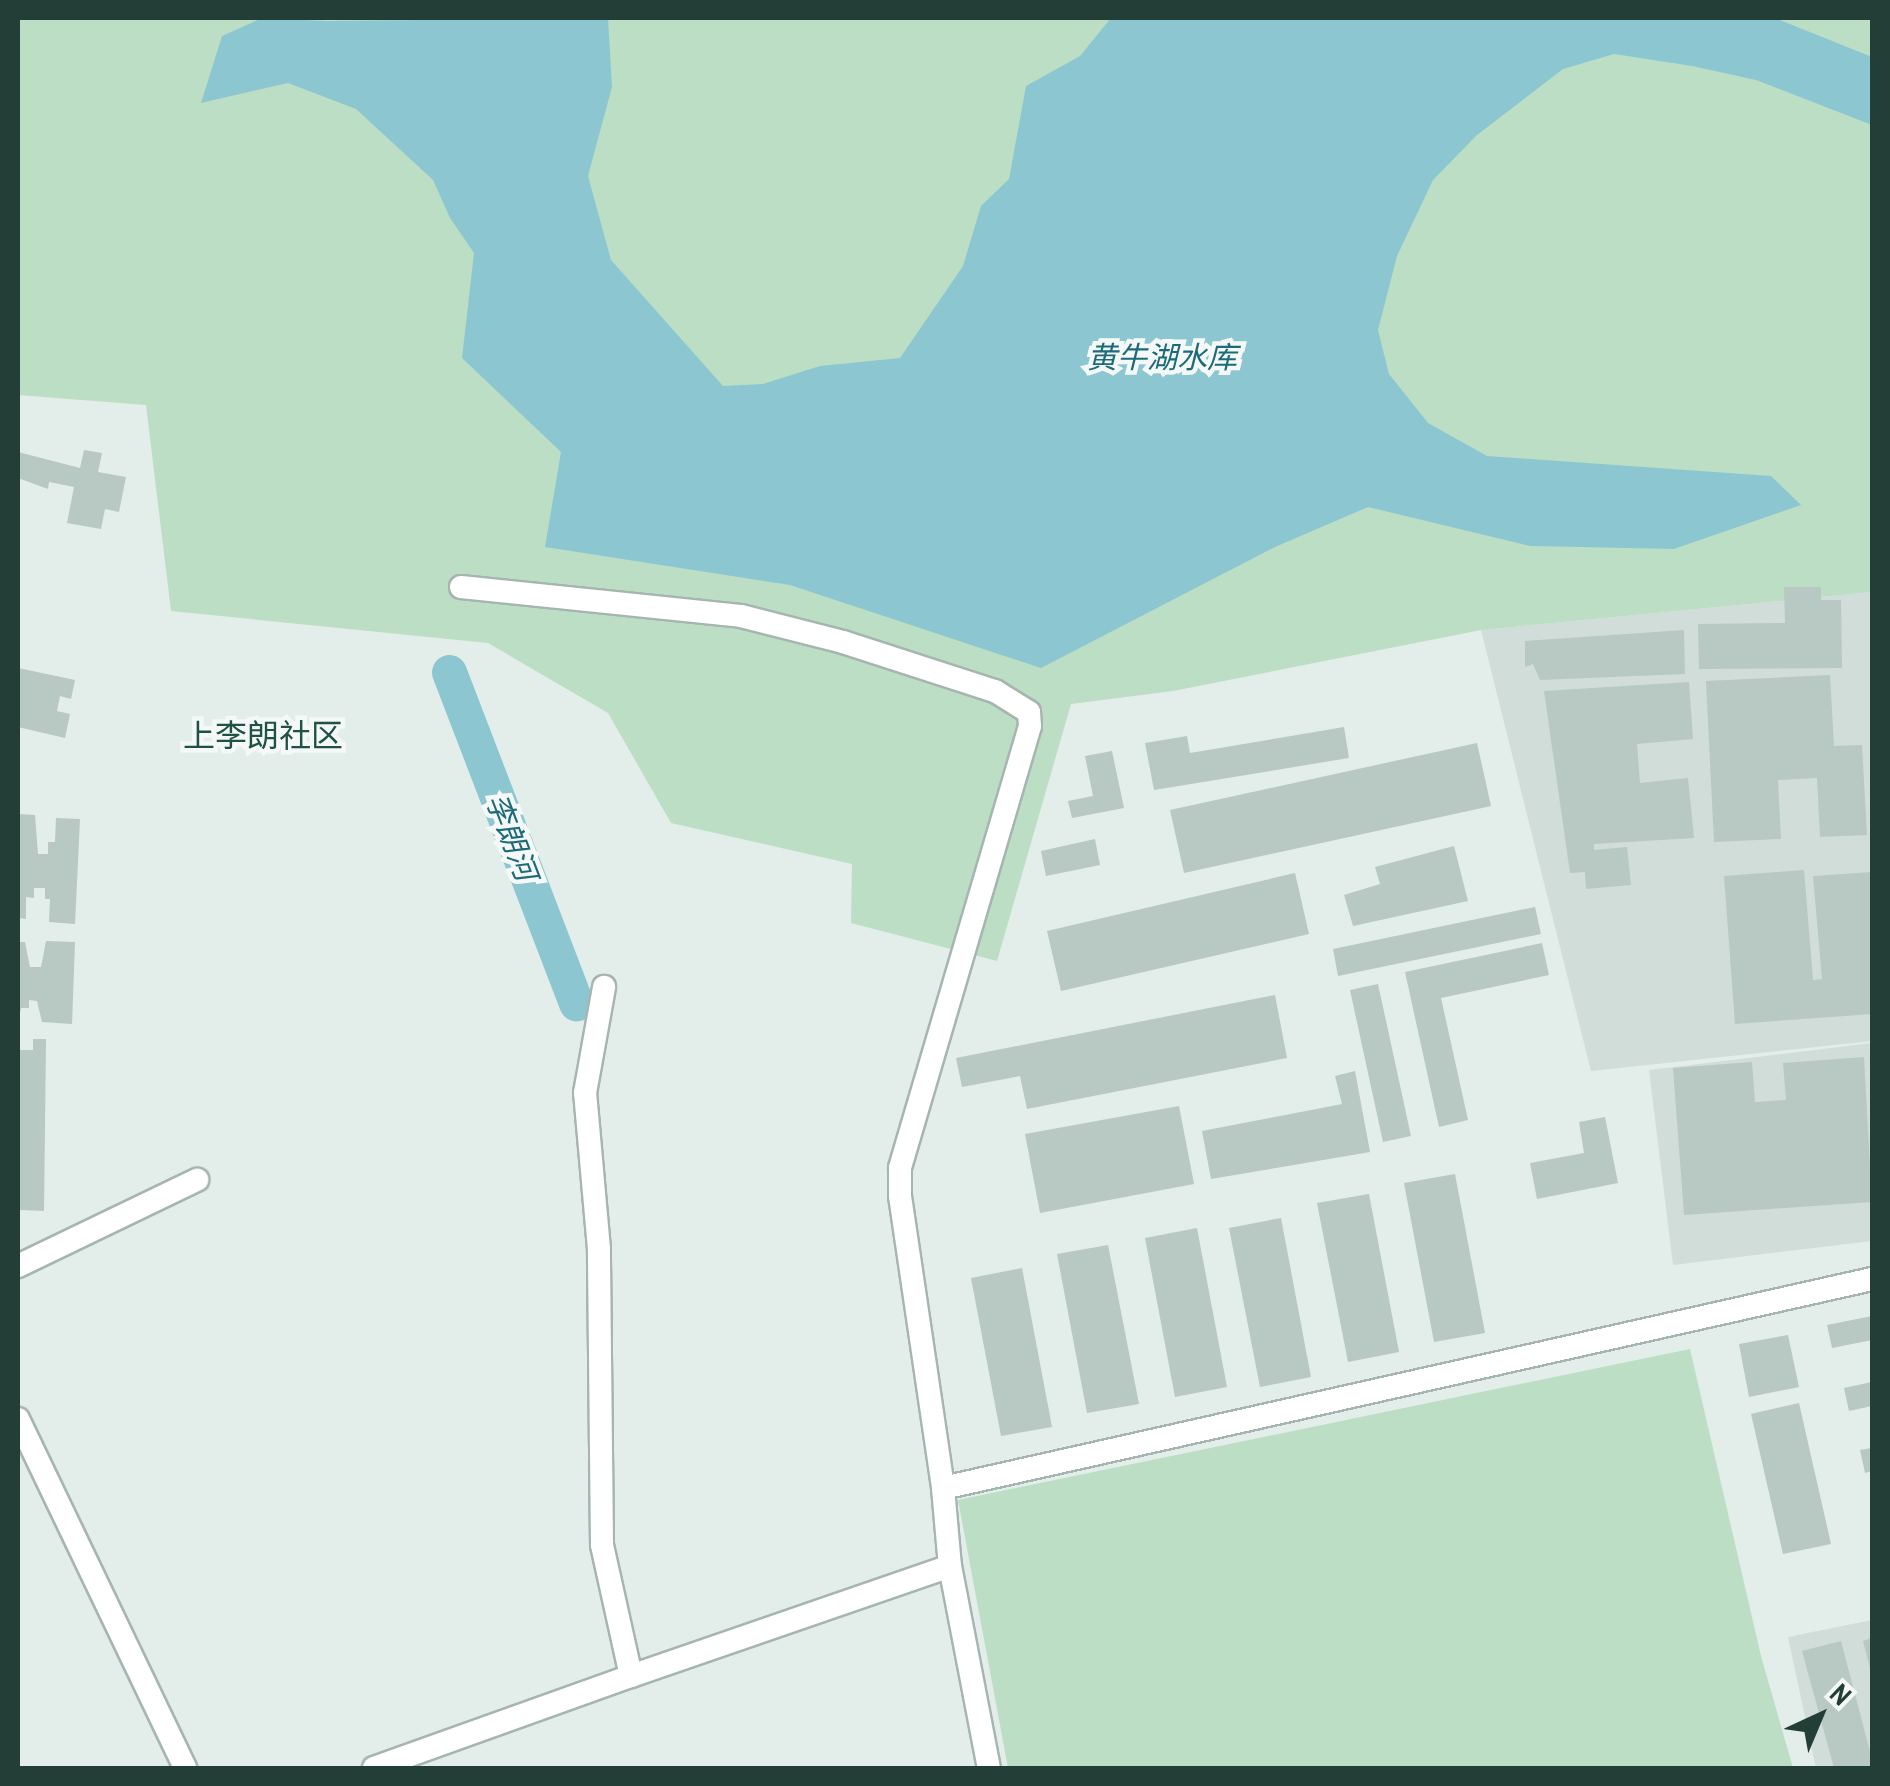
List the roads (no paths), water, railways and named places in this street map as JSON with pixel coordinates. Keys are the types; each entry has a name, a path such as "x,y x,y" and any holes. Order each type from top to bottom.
{"street":[{"path":"462,587 741,616 843,642 995,691 1029,712 1030,726 900,1168 900,1196 943,1488 950,1566 989,1768"},
{"path":"604,987 585,1093 599,1249 602,1546 631,1676"},
{"path":"18,1266 197,1180"},
{"path":"943,1488 1872,1278"},
{"path":"18,1419 185,1768"},
{"path":"374,1768 950,1566"}],"water":[{"name":"黄牛湖水库","path":"262,18 608,18 612,87 588,176 611,260 723,386 763,384 820,366 900,358 963,266 981,206 1009,179 1026,86 1080,56 1111,18 1775,18 1872,57 1872,125 1756,80 1692,66 1614,54 1563,69 1477,135 1433,180 1397,256 1378,330 1389,374 1428,423 1487,456 1771,476 1801,505 1674,549 1530,546 1368,507 1275,547 1041,668 790,585 545,547 561,452 462,358 474,253 450,218 433,180 356,109 288,83 201,103 222,36"}],"waterway":[{"name":"李朗河","path":"449,672 576,1003"}],"district":[{"name":"上李朗社区","path":"263,736"}]}
